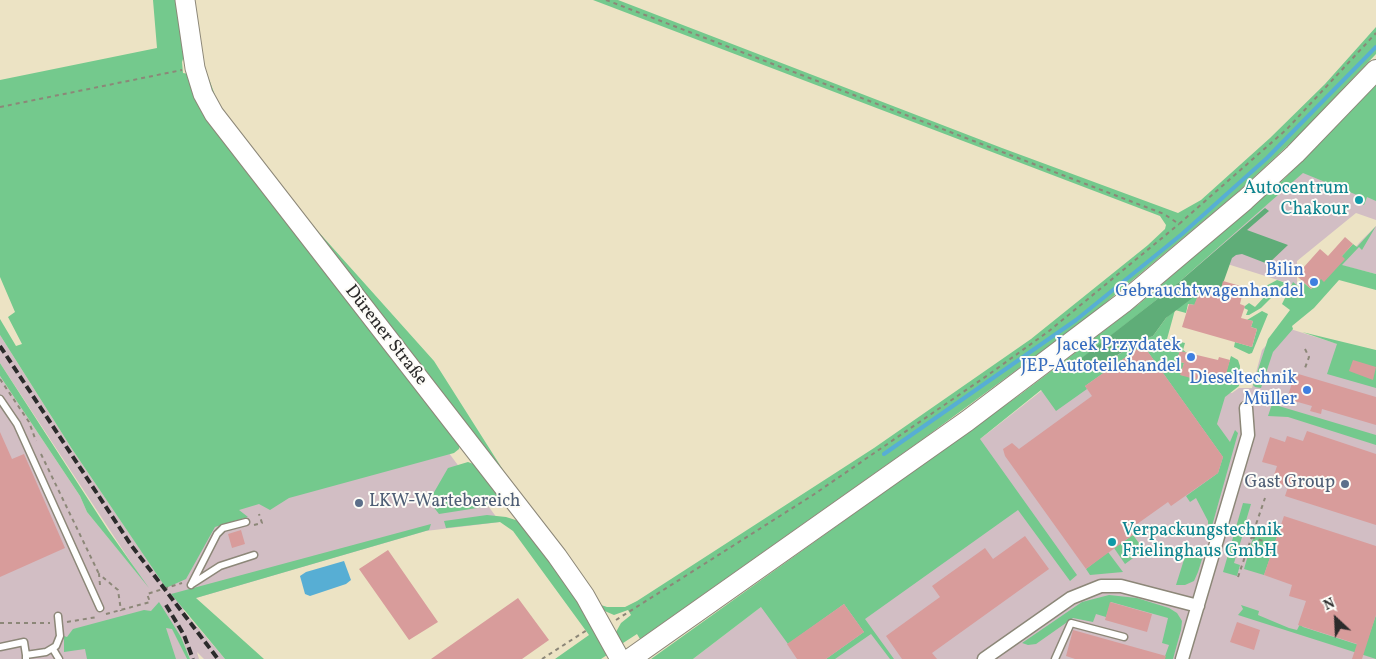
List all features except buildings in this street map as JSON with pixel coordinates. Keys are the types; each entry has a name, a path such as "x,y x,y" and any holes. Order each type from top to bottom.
{"main road":[{"path":"638,654 967,421 1123,303 1245,200 1295,154 1376,70"}],"street":[{"name":"Dürener Straße","path":"185,0 195,68 203,94 214,114 557,556 596,628 620,659"},
{"path":"1182,659 1248,435 1246,408"},
{"path":"984,659 1070,598 1096,588 1121,586 1198,606"}],"lane":[{"path":"0,398 17,424 100,608"},
{"path":"246,522 223,528 217,534 191,584 224,564 254,555"},
{"path":"0,647 24,642 26,657 53,649 58,642 58,619"},
{"path":"1055,659 1071,623 1124,636"},
{"path":"53,649 59,659"}],"path":[{"path":"606,0 1164,214 1179,224"},
{"path":"542,659 813,495 988,375 1057,324 1179,224 1287,129 1376,33"},
{"path":"0,107 180,71"},
{"path":"1304,348 1309,357 1305,368"},
{"path":"0,379 29,422 37,446"},
{"path":"41,454 99,574 101,590"},
{"path":"1238,576 1265,498"},
{"path":"253,525 262,523 259,514"},
{"path":"1251,537 1272,544"},
{"path":"99,574 118,590 121,611"},
{"path":"0,623 58,619 121,611 150,602 147,594 178,585 187,579"}],"shaded area":[{"path":"1376,108 1376,220 1356,213 1297,261 1297,286 1221,262 1144,324 1186,382 1232,393 1239,388 1252,388 1262,350 1284,327 1376,356 1376,659 693,659 993,429 1178,283"},
{"path":"1376,226 1376,274 1340,265 1360,242"},
{"path":"0,335 72,449 165,586 190,522 443,445 500,522 426,531 196,598 183,610 225,659 204,659 197,652 199,659 190,659 181,637 172,628 187,659 0,659 0,376 80,496 87,512 142,579 0,363"}],"green space":[{"path":"153,0 180,0 185,53 182,62 183,73 189,74 460,442 459,449 454,453 289,498 270,510 259,504 239,510 248,517 215,527 186,579 166,588 72,449 0,335 0,319 16,346 22,344 8,317 15,312 0,277 0,80 157,48"},
{"path":"593,0 618,0 1002,148 1178,213 1201,200 1270,138 1325,84 1376,27 1376,54 1297,137 1238,192 1091,315 923,439 640,639 637,634 620,645 616,632 621,623 631,615 628,610 614,615 600,609 229,127 204,80 202,60 216,98 227,117 298,209 434,361 505,473 561,547 601,605 607,607 625,607 637,601 874,448 1031,339 1148,245 1165,229 1166,225 1160,216"},
{"path":"1376,85 1376,201 1367,197 1364,205 1355,201 1357,195 1303,173 1178,283 1080,360 1096,366 1109,361 1139,341 1153,336 1166,318 1177,308 1199,293 1195,305 1188,304 1186,313 1175,310 1167,339 1185,343 1183,350 1187,353 1180,351 1177,361 1184,363 1181,375 1223,382 1231,356 1238,360 1240,366 1239,386 1225,397 1217,424 1230,442 1235,430 1238,433 1212,526 1208,527 1208,521 1196,498 1190,502 1186,496 1218,473 1223,457 1143,345 1085,386 1087,389 1056,411 1041,390 980,439 1077,575 1070,581 1018,510 865,619 894,659 890,659 871,634 835,659 826,659 864,632 844,604 788,644 761,607 693,659 651,659 1021,394 1139,304 1285,178"},
{"path":"1265,208 1269,211 1247,230 1288,245 1268,264 1242,254 1236,255 1232,258 1221,289 1213,287 1209,298 1199,293 1166,318 1153,336 1139,341 1108,361 1088,367 1079,360 1178,283"},
{"path":"1376,226 1362,250 1359,247 1342,265 1376,274 1376,290 1339,280 1314,308 1292,326 1293,329 1273,352 1261,388 1255,387 1253,385 1268,339 1290,310 1282,304 1293,282 1298,286 1304,279 1304,283 1311,289 1353,244 1357,247"},
{"path":"1277,280 1286,283 1261,308 1246,315 1248,310 1244,308 1245,306 1249,303 1255,307 1267,294 1264,287"},
{"path":"1262,311 1268,314 1252,353 1249,354 1234,347 1235,342 1252,347 1257,329 1251,327 1253,321 1247,320"},
{"path":"1302,332 1376,350 1376,388 1327,374 1337,344"},
{"path":"0,363 108,530 149,588 87,512 80,496 0,376"},
{"path":"1272,404 1376,435 1376,445 1288,417 1268,416"},
{"path":"468,462 479,466 501,496 499,500 490,506 439,514 429,501 448,468"},
{"path":"1243,503 1251,504 1245,524 1253,527 1250,535 1243,534 1234,563 1240,565 1237,576 1223,572"},
{"path":"487,515 506,517 522,522 562,573 607,655 601,659 555,659 589,635 513,531 500,522 446,528 444,521"},
{"path":"431,524 429,530 196,598 264,659 225,659 171,594"},
{"path":"1255,531 1277,537 1273,546 1270,545 1268,550 1272,552 1264,575 1244,569"},
{"path":"1133,535 1144,550 1125,564 1114,548"},
{"path":"1187,550 1201,552 1203,556 1198,572 1194,581 1185,585 1176,585"},
{"path":"1108,552 1123,572 1090,575 1086,569"},
{"path":"1109,595 1137,598 1169,608 1177,613 1182,621 1173,659 1164,659 1169,645 1162,643 1168,618 1111,602 1106,617 1096,614 1093,622 1073,618 1036,644 1028,645 1022,643 1082,602"},
{"path":"159,602 181,637 190,659 187,659 172,629 166,628 176,659 87,659 85,649 64,652 64,636 67,637 73,629 144,610 151,611"},
{"path":"1241,605 1259,611 1258,615 1289,628 1297,630 1300,624 1303,627 1365,647 1376,615 1376,659 1238,615 1243,609"}],"water":[{"path":"344,561 351,580 346,584 310,596 305,594 300,576 306,572"}],"waterway":[{"path":"884,454 1076,320 1182,234 1267,158 1376,47"}],"railway":[{"path":"0,346 131,545 218,659"},
{"path":"166,605 184,635 193,659"}],"place":[{"name":"Autocentrum Chakour","path":"1359,200"},
{"name":"Bilin Gebrauchtwagenhandel","path":"1314,282"},
{"name":"Jacek Przydatek JEP-Autoteilehandel","path":"1191,357"},
{"name":"Dieseltechnik Müller","path":"1307,390"},
{"name":"Gast Group","path":"1345,484"},
{"name":"LKW-Wartebereich","path":"359,503"},
{"name":"Verpackungstechnik Frielinghaus GmbH","path":"1112,542"}]}
